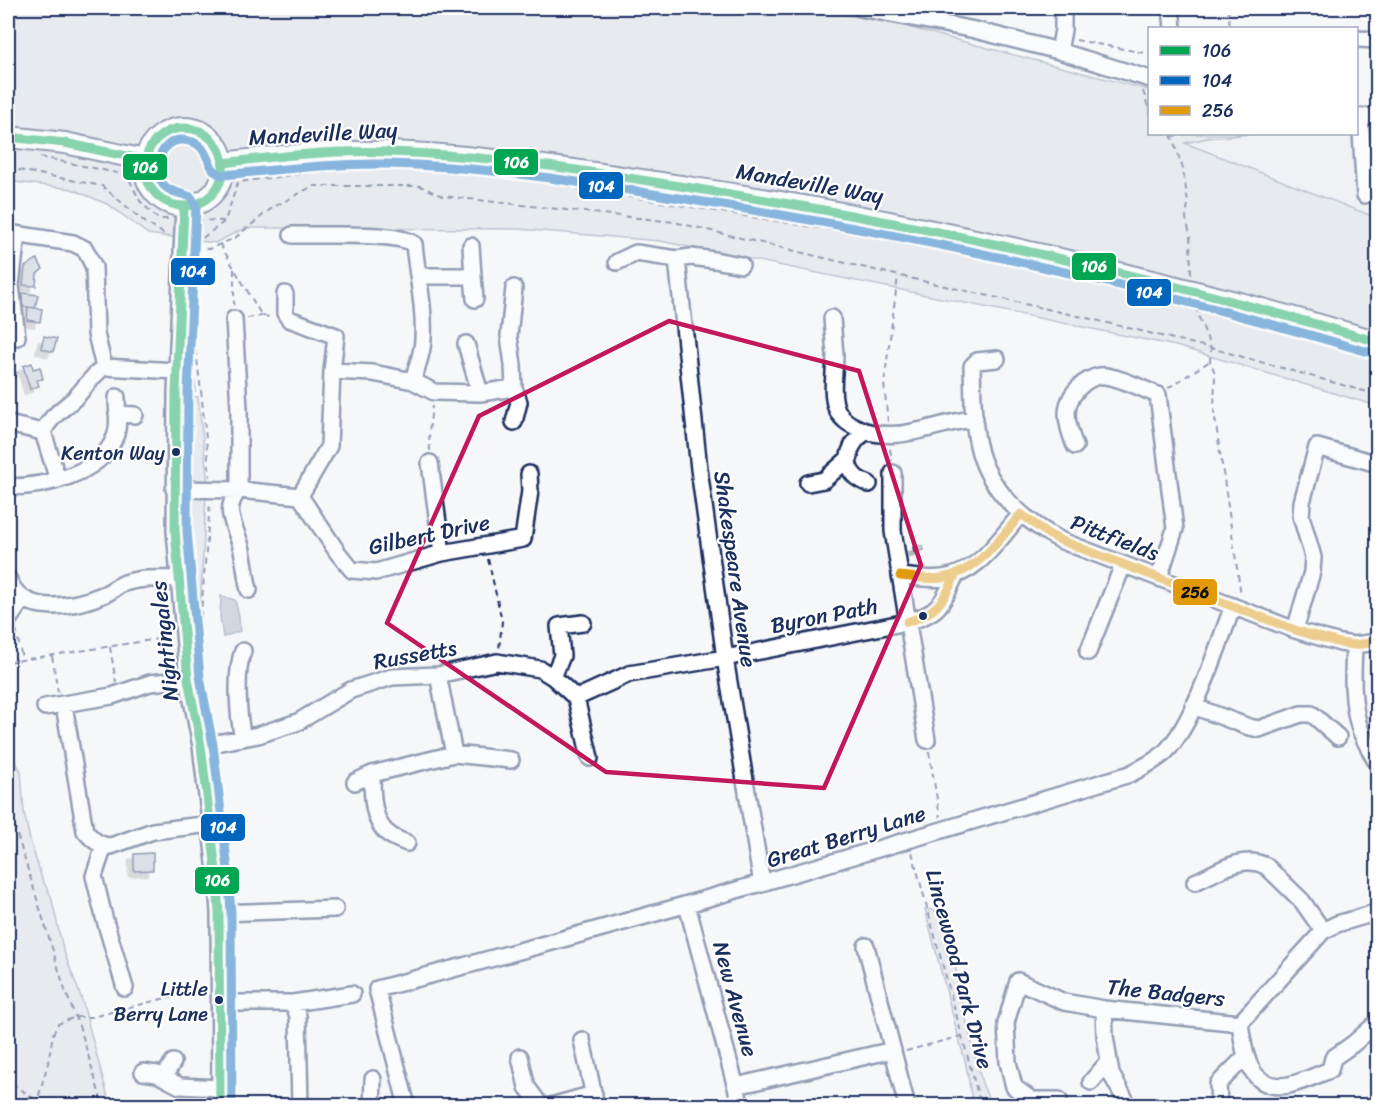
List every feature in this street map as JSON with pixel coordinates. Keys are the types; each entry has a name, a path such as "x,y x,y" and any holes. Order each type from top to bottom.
{"main road":[{"name":"Mandeville Way","path":"145,160 149,148 166,132 186,128 196,130 215,144 223,163 216,190 208,198 184,213"},
{"path":"8,137 65,143 145,160 146,178 155,194 184,213"},
{"name":"Mandeville Way","path":"223,163 291,155 411,153 517,163 734,194 880,220 1030,251 1192,298 1377,342"}],"street":[{"path":"860,8 1060,44 1146,78"},
{"path":"1060,44 1063,8"},
{"path":"1171,8 1173,27"},
{"path":"1358,39 1377,40"},
{"path":"1365,195 1358,117 1377,116"},
{"name":"Nightingales","path":"184,213 190,249 177,370 175,531 180,579 192,638 188,679 201,746 219,913 220,1106"},
{"path":"17,337 11,285 13,234 73,243 85,249 94,267 96,334 104,367"},
{"path":"292,235 389,237 408,240 414,244 421,292 423,341 413,381"},
{"path":"471,246 475,299"},
{"path":"617,262 636,253 677,259 691,257 741,265"},
{"name":"Shakespeare Avenue","path":"677,259 699,469 725,658 762,884"},
{"path":"417,276 473,276"},
{"path":"514,288 509,336 514,388 519,402 514,422"},
{"path":"174,489 239,490 300,496 329,446 336,336 289,319 285,313 285,294"},
{"path":"832,318 835,357 834,394 837,410 845,422 866,432 889,435 934,429 951,421 975,419"},
{"path":"234,319 239,409 239,490 231,499 231,520 240,543 249,590"},
{"path":"466,344 480,393"},
{"name":"Pittfields","path":"997,359 977,361 972,366 978,447 1001,493 1021,514 1048,534 1062,541 1159,578 1237,602 1295,630 1321,639 1354,645 1377,642"},
{"path":"58,480 43,432 49,420 65,407 94,375 104,367 177,370"},
{"path":"332,371 373,373 413,381 434,392 480,393 514,388"},
{"path":"1075,446 1069,431 1067,412 1070,398 1090,379 1107,376 1158,395 1175,529 1159,578"},
{"path":"8,487 30,487 58,480 79,472 107,452 116,438 117,397"},
{"path":"117,414 135,415"},
{"path":"8,424 43,432"},
{"path":"866,432 856,438 850,450 849,467 856,477 869,484"},
{"path":"1295,630 1312,572 1313,557 1301,516 1302,502 1317,447 1377,464"},
{"path":"808,483 824,480 850,457"},
{"path":"430,463 442,553"},
{"path":"893,473 893,531 927,740"},
{"name":"Gilbert Drive","path":"300,496 352,570 375,572 442,553 523,539 530,491 528,474"},
{"path":"900,576 941,579 967,571 985,555 1021,514"},
{"path":"1088,651 1123,565"},
{"name":"Byron Path","path":"576,698 629,674 725,658 928,616 940,605 955,576"},
{"path":"8,578 10,584 23,599 48,607 94,598 126,582 180,579"},
{"path":"11,617 23,599"},
{"name":"Great Berry Lane","path":"407,1106 377,989 531,949 762,884 1130,774 1163,754 1182,731 1237,602"},
{"path":"553,676 562,656 559,626 583,623"},
{"path":"1354,645 1355,707 1360,729 1377,765"},
{"path":"243,651 238,663 240,727 243,738"},
{"name":"Russetts","path":"201,746 258,735 298,722 351,690 392,677 438,675 497,662 540,669 553,676 576,698"},
{"path":"438,675 454,754"},
{"path":"188,679 150,683 118,695 56,705 85,831 93,840 105,846 111,846 153,831 211,824"},
{"path":"576,698 590,758"},
{"path":"1193,706 1259,729 1301,714 1312,714 1338,737"},
{"path":"355,782 372,774 454,754 511,760"},
{"path":"372,774 372,792 378,822 388,835 407,843"},
{"path":"105,846 94,876 121,950 126,988"},
{"path":"1195,882 1240,862 1260,863 1266,866 1302,901 1323,932"},
{"name":"New Avenue","path":"687,905 741,1106"},
{"path":"219,913 335,909"},
{"name":"The Badgers","path":"1059,1100 1032,1100 1014,1087 1008,1062 1006,1023 1018,981 1064,1002 1104,1009 1240,1023 1323,932 1338,924 1377,912"},
{"path":"866,946 907,1106"},
{"path":"219,997 293,1003 352,994"},
{"path":"293,1003 298,1016 300,1106"},
{"path":"1104,1009 1105,1036 1114,1083 1126,1101"},
{"path":"1240,1023 1245,1057 1251,1071 1270,1084 1288,1085 1330,1070 1333,1058 1353,1044 1377,1022"},
{"path":"551,1106 595,1100 582,1040"},
{"path":"736,1086 894,1052"},
{"path":"520,1057 527,1087 541,1106"},
{"path":"1219,1106 1218,1084 1245,1057"},
{"path":"1091,1082 1109,1061"},
{"path":"164,1077 173,1062"},
{"path":"143,1072 157,1074 180,1086 220,1088"},
{"path":"372,1079 372,1106"}],"path":[{"path":"1228,8 1230,27"},
{"path":"1060,44 1148,54"},
{"path":"1146,78 1143,88 1148,106"},
{"path":"1172,135 1183,169 1188,203 1186,218 1190,235 1192,298 1211,348 1210,361 1215,373 1214,411 1237,602"},
{"path":"40,157 127,175 140,201 158,219 184,213 225,221"},
{"path":"8,168 102,186 146,223 190,249 209,249 235,238 272,208 313,186 420,186 442,196 674,222 1211,348 1377,395"},
{"path":"190,249 225,221 238,182 342,169"},
{"path":"540,182 897,241 989,260"},
{"path":"220,244 262,316 289,319"},
{"path":"234,266 234,319"},
{"path":"893,473 884,384 898,276"},
{"path":"1192,298 1202,308"},
{"path":"8,662 192,638 211,489 193,327"},
{"path":"1323,344 1377,360"},
{"path":"1158,395 1210,361"},
{"path":"176,392 201,392"},
{"path":"430,463 429,433 434,392"},
{"path":"484,545 502,621 497,662"},
{"path":"11,617 22,659"},
{"path":"110,647 118,695"},
{"path":"52,656 56,705"},
{"path":"927,740 940,819 944,830"},
{"path":"8,805 103,1106"},
{"name":"Lincewood Park Drive","path":"909,840 981,1106"},
{"path":"37,1104 53,1034 58,1024 75,1017 92,1017 162,999 219,997"},
{"path":"894,1052 962,1036"},
{"path":"12,1083 37,1104 44,1106"}],"highlighted area":[{"path":"669,321 859,371 921,565 824,788 606,772 387,623 479,416"}],"shaded area":[{"path":"8,8 807,8 892,23 1148,90 1148,135 1242,135 1207,138 1185,143 1377,218 1377,406 1176,346 660,241 518,229 245,228 215,243 148,234 109,205 72,189 8,181"},
{"path":"1377,125 1377,219 1184,143 1242,135 1358,135 1358,126"},
{"path":"185,342 190,342 196,389 184,389"},
{"path":"184,395 198,397 208,483 190,479 182,469"},
{"path":"194,495 206,495 195,654 190,652 186,632 182,509 184,503"},
{"path":"8,743 10,752 21,771 24,812 30,840 42,879 51,896 63,949 82,1000 110,1105 8,1105"},
{"path":"925,909 937,911 947,921 963,1007 982,1083 991,1105 974,1105 965,1061"}],"water":[{"path":"221,596 235,600 240,631 223,637 220,617"}],"building":[{"path":"37,259 43,269 37,274 36,286 23,285 25,267"},
{"path":"23,293 38,295 35,308 21,306"},
{"path":"28,307 42,309 40,322 27,320"},
{"path":"44,336 57,339 53,352 41,348"},
{"path":"8,361 15,365 12,371 17,373 12,382 8,380"},
{"path":"32,363 33,369 40,367 43,379 37,380 39,386 30,389 23,366"},
{"path":"923,546 924,550 914,552 913,547"},
{"path":"153,853 153,870 134,871 134,854"}],"transit line":[{"name":"106","path":"184,128 199,131 212,139 220,152 223,167 220,182 212,195 199,203 184,206 169,203 156,195 148,182 145,167 148,152 156,139 169,131 184,128"},
{"name":"106","path":"8,137 65,143 145,160"},
{"name":"104","path":"232,1106 231,913 228,870 213,745 200,677 187,531 188,392 196,206 191,197 168,188 159,177 157,169 160,155 169,144 182,140 199,145 212,168 222,175 304,167 425,165 539,177 778,214 1036,265 1206,307 1375,354"},
{"name":"106","path":"223,163 306,154 388,152 507,161 626,177 874,219 959,236 1211,296 1378,342"},
{"name":"106","path":"184,207 176,392 175,531 188,679 201,746 216,871 219,913 220,1106"},
{"name":"256","path":"1021,514 1048,534 1062,541 1295,630 1340,643 1354,645 1378,642"},
{"name":"256","path":"900,576 937,579 955,575 987,553 1021,514"},
{"name":"256","path":"907,622 932,611 947,593 955,576"}],"place":[{"name":"Kenton Way","path":"176,452"},
{"name":"Little Berry Lane","path":"219,1000"}]}
